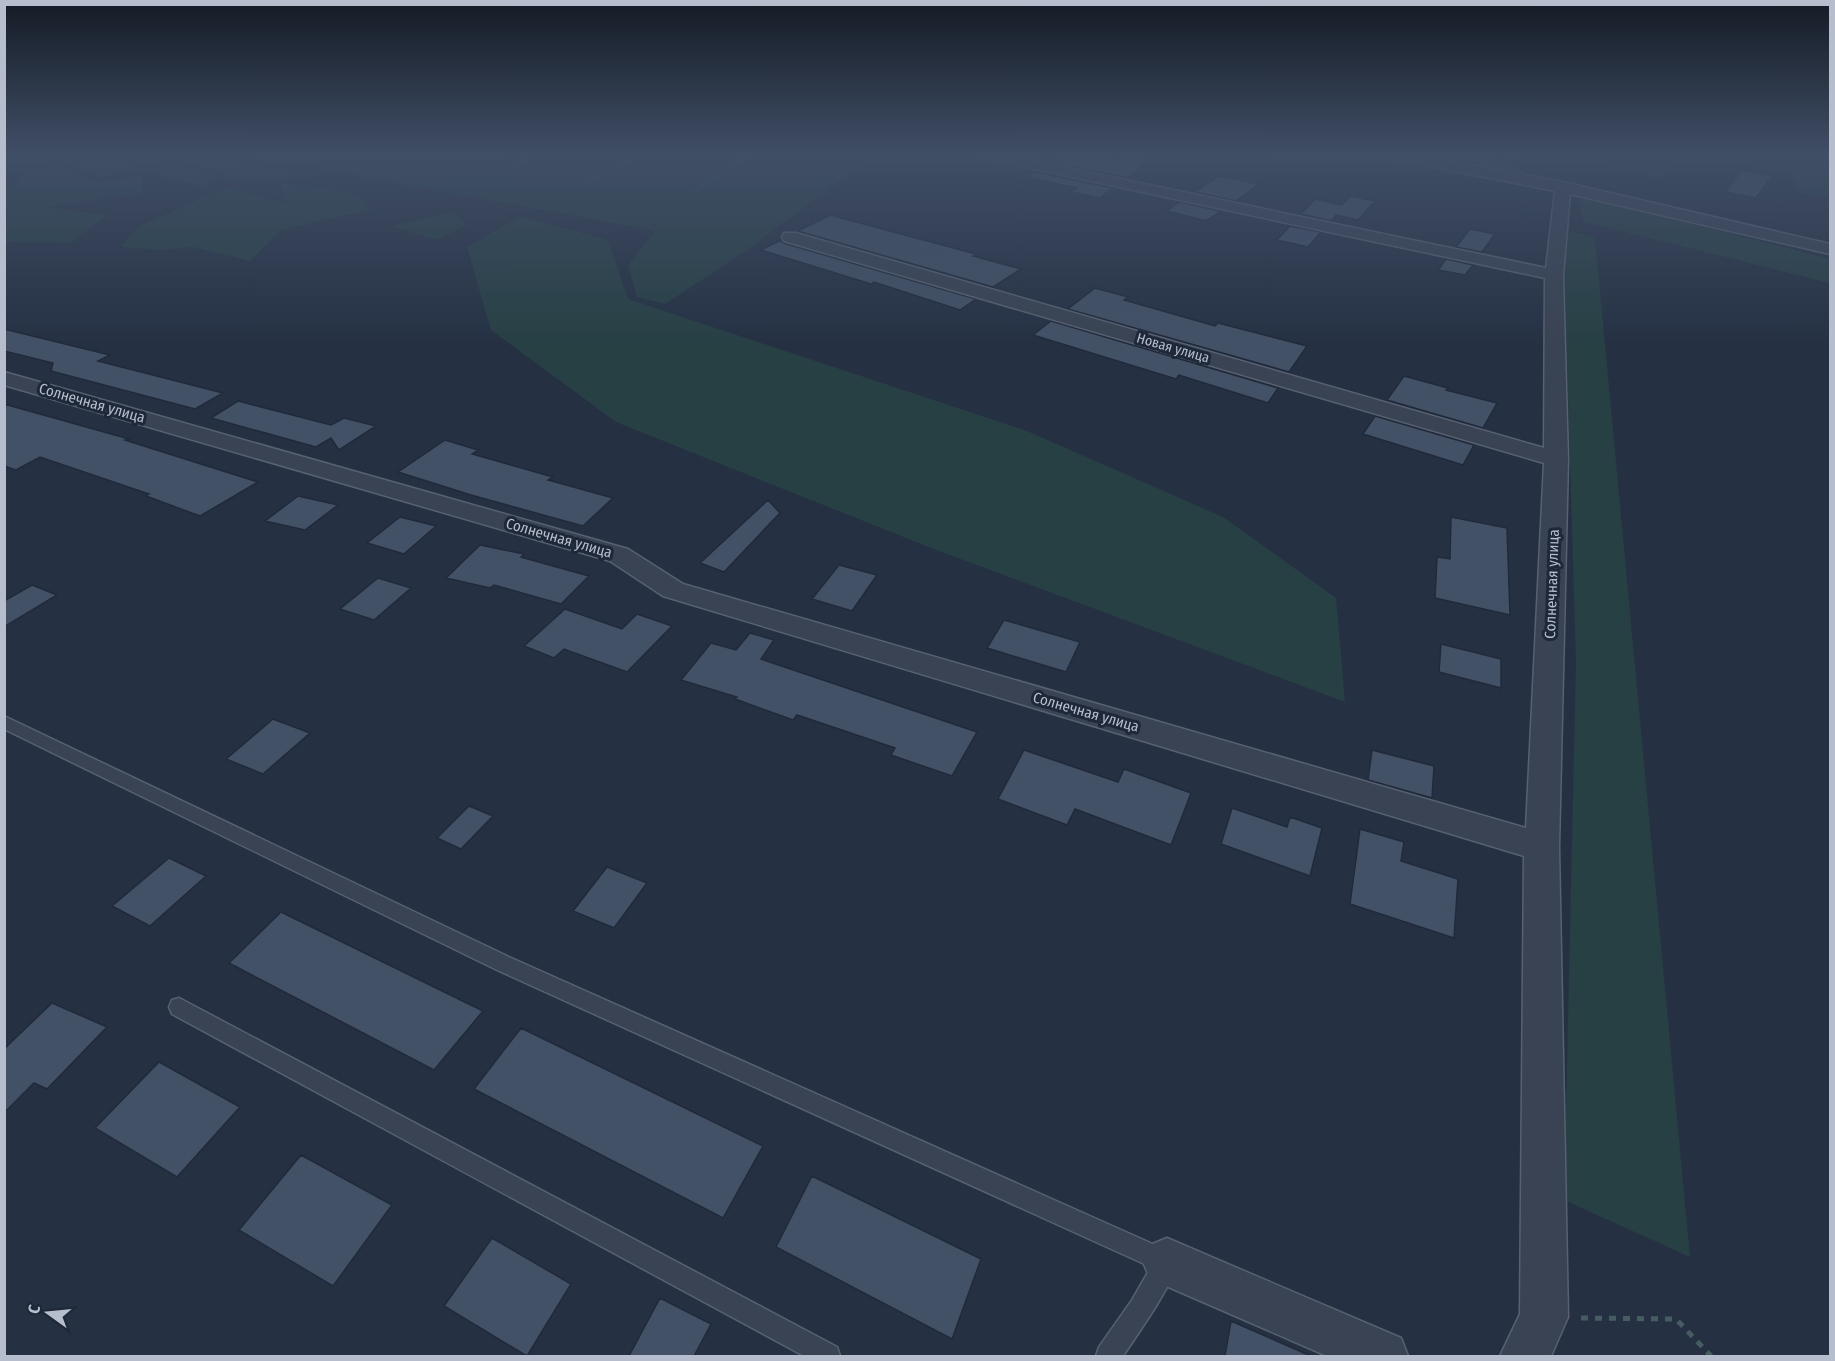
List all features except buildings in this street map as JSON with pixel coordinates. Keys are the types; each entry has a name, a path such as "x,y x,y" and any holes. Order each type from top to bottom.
{"street":[{"path":"1282,218 1554,275"},
{"name":"Солнечная улица","path":"4,378 619,555 673,590 1542,847 1556,459 1554,275 1560,218"},
{"path":"1704,218 1830,249"},
{"name":"Новая улица","path":"790,237 1556,459"},
{"path":"1525,1356 1544,1317 1542,847"},
{"path":"1167,1262 1383,1356"}],"lane":[{"path":"4,722 502,963 1167,1262 1141,1309 1108,1356"},
{"path":"179,1007 828,1356"}],"path":[{"path":"1544,1317 1676,1319 1711,1356"}],"green space":[{"path":"5,218 105,218 70,243 5,242"},
{"path":"159,218 337,218 281,230 250,261 192,247 160,250 120,247 140,226"},
{"path":"427,218 459,218 466,226 436,240 391,226"},
{"path":"518,218 526,218 608,240 628,299 1027,431 1223,517 1336,598 1345,702 931,548 616,422 491,330 467,247"},
{"path":"583,218 791,218 743,253 665,304 637,297 628,265 655,231"},
{"path":"1583,218 1667,218 1830,259 1830,283 1584,222"},
{"path":"1563,229 1595,237 1690,1257 1564,1200 1576,662"}]}
